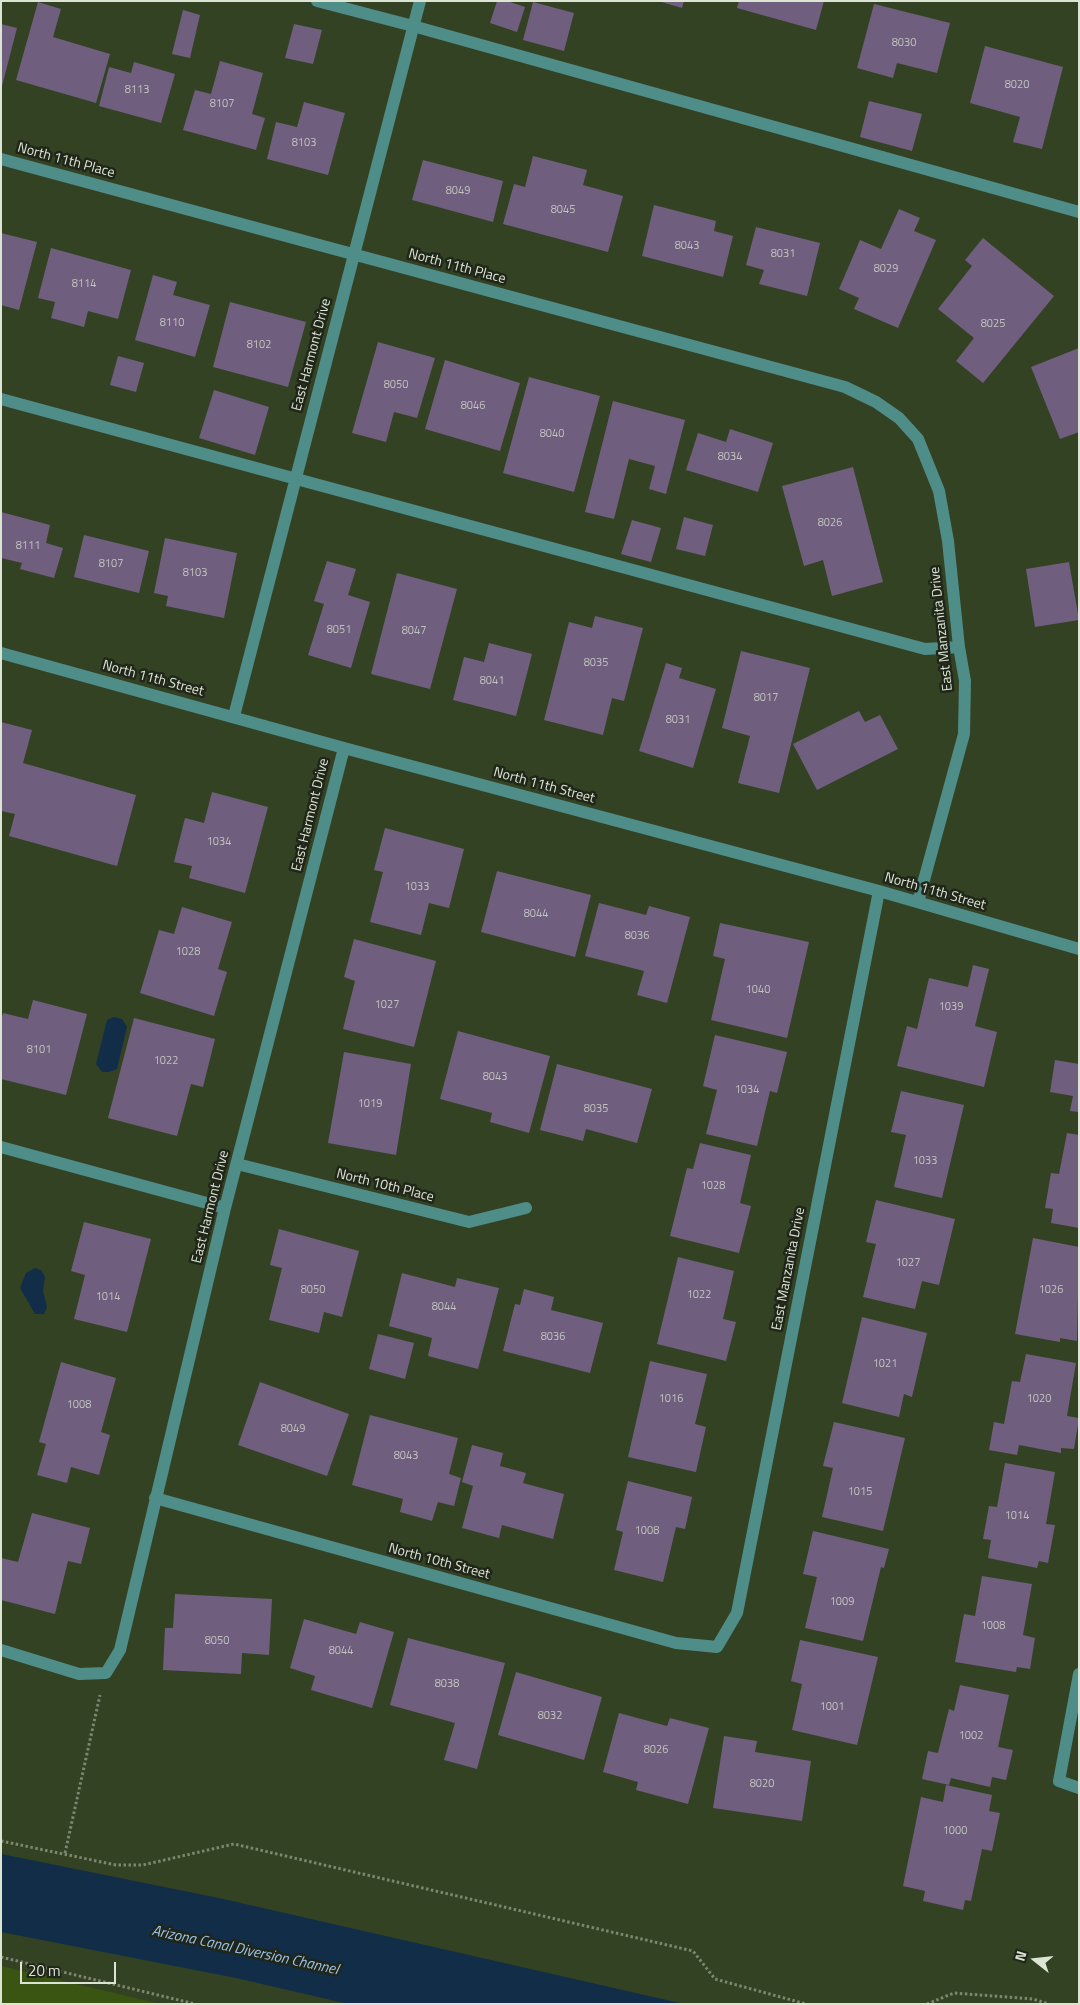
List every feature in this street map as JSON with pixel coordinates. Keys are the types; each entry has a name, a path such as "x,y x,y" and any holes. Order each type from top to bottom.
{"street":[{"path":"317,1 413,26 1079,212"},
{"name":"East Harmont Drive","path":"234,716 420,1"},
{"name":"North 11th Place","path":"1,158 845,387 876,402 899,418"},
{"path":"1,398 925,649 959,647"},
{"name":"East Manzanita Drive","path":"899,418 918,439 939,491 948,541 959,647 965,681 964,734 918,902"},
{"name":"North 11th Street","path":"1,653 344,748 918,902 1079,948"},
{"name":"East Harmont Drive","path":"106,1673 120,1650 225,1208 344,748"},
{"name":"East Manzanita Drive","path":"717,1647 737,1613 879,892"},
{"path":"1,1147 225,1208"},
{"name":"North 10th Place","path":"237,1164 469,1222 526,1208"},
{"name":"North 10th Street","path":"155,1498 676,1643 717,1647"},
{"path":"1,1650 79,1674 106,1673"},
{"path":"1079,1674 1059,1781 1079,1788"}],"path":[{"path":"65,1853 106,1673"},
{"path":"1,1841 116,1864 143,1865 234,1844 693,1951 715,1979 806,2004"},
{"path":"1,1957 195,2004"},
{"path":"927,2004 954,1993 1033,1999 1049,2004"}],"green space":[{"path":"1,1966 160,2004 1,2004"}],"water":[{"path":"114,1017 122,1019 127,1027 117,1069 102,1072 96,1064 107,1020"},
{"path":"35,1268 41,1270 45,1277 43,1291 47,1307 44,1314 35,1314 20,1288 26,1273"},
{"name":"Arizona Canal Diversion Channel","path":"1,1854 219,1898 684,2004 348,2004 236,1978 1,1932"}],"building":[{"path":"497,1 507,1 525,7 517,32 490,23"},
{"path":"658,1 684,1 682,8"},
{"path":"739,1 824,1 816,30 737,8"},
{"path":"38,2 61,9 53,37 110,54 96,103 16,80"},
{"path":"533,2 574,13 564,51 523,40"},
{"path":"874,4 950,23 937,73 897,63 893,78 857,68"},
{"path":"183,10 200,15 190,58 172,54"},
{"path":"1,24 17,28 2,86 1,86"},
{"path":"294,24 322,30 313,64 285,58"},
{"path":"985,46 1063,67 1042,149 1013,142 1020,117 970,103"},
{"path":"220,61 263,73 252,114 265,118 256,150 183,130 195,90 211,94"},
{"path":"134,62 175,74 161,123 99,106 109,67 131,73"},
{"path":"869,101 922,114 912,151 860,137"},
{"path":"304,102 345,113 328,175 267,159 276,122 297,127"},
{"path":"533,156 587,170 583,185 623,196 608,252 503,224 514,184 525,187"},
{"path":"423,160 503,181 493,222 412,200"},
{"path":"654,205 716,221 714,231 733,236 723,277 642,256"},
{"path":"899,209 920,218 914,231 936,240 898,328 854,309 859,298 839,289 860,240 881,249"},
{"path":"756,227 820,243 807,296 759,284 764,270 746,265"},
{"path":"1,233 37,242 19,310 1,305"},
{"path":"983,238 1054,296 983,383 956,361 974,338 938,309 972,266 965,260"},
{"path":"51,248 131,270 118,319 88,311 84,327 51,318 55,302 38,298"},
{"path":"153,275 177,282 173,295 210,305 195,357 135,340"},
{"path":"230,302 306,322 288,387 213,367"},
{"path":"378,342 435,358 417,418 394,412 386,442 352,433"},
{"path":"1079,348 1079,432 1060,439 1031,367"},
{"path":"118,356 144,363 136,392 110,385"},
{"path":"445,360 520,383 500,451 425,429"},
{"path":"529,377 600,396 574,492 503,473"},
{"path":"214,390 269,407 255,455 199,438"},
{"path":"613,401 685,420 666,494 649,489 655,466 629,459 614,519 585,512"},
{"path":"730,429 773,443 758,492 686,470 698,433 726,442"},
{"path":"853,467 883,582 832,596 823,560 804,566 782,486"},
{"path":"1,512 50,525 46,543 63,548 54,578 20,569 22,563 1,558"},
{"path":"684,517 713,525 705,556 676,549"},
{"path":"632,520 661,528 651,562 621,554"},
{"path":"84,535 149,551 139,593 74,577"},
{"path":"165,538 237,553 224,618 166,606 168,596 154,593"},
{"path":"327,561 356,569 348,595 370,602 351,668 308,655 324,604 314,601"},
{"path":"1069,562 1079,620 1035,627 1026,569"},
{"path":"397,573 457,589 430,689 371,674"},
{"path":"595,616 643,628 624,701 612,698 603,735 544,720 569,622 592,628"},
{"path":"489,643 532,654 516,716 453,700 464,657 484,662"},
{"path":"741,651 810,668 779,793 738,783 750,736 722,728"},
{"path":"666,663 682,668 679,678 716,689 693,768 639,751"},
{"path":"859,711 865,722 880,715 898,749 817,790 793,744"},
{"path":"1,722 32,730 23,763 136,795 117,866 9,836 15,814 1,811"},
{"path":"212,792 268,807 245,893 189,878 192,866 174,862 185,818 204,823"},
{"path":"385,828 464,849 449,908 429,903 421,935 370,922 383,872 374,870"},
{"path":"497,871 591,895 575,957 481,932"},
{"path":"599,903 646,915 649,906 690,917 667,1003 637,995 644,971 585,956"},
{"path":"182,907 232,922 218,969 227,972 214,1016 140,993 159,930 174,934"},
{"path":"720,923 809,942 787,1038 711,1020 725,959 713,956"},
{"path":"354,939 436,961 414,1047 343,1029 355,981 344,977"},
{"path":"973,965 989,969 975,1026 997,1032 984,1087 897,1066 907,1026 917,1029 929,978 968,987"},
{"path":"33,1000 87,1014 66,1095 1,1079 1,1020 3,1013 28,1019"},
{"path":"134,1018 215,1039 203,1087 191,1084 177,1136 108,1118"},
{"path":"458,1031 550,1056 529,1133 490,1122 492,1113 440,1099"},
{"path":"715,1035 787,1052 777,1093 770,1091 757,1146 706,1134 717,1090 703,1086"},
{"path":"344,1052 411,1064 396,1155 328,1143"},
{"path":"1055,1060 1079,1064 1079,1112 1070,1111 1073,1096 1050,1092"},
{"path":"557,1064 652,1089 637,1143 586,1129 583,1141 540,1130"},
{"path":"901,1091 964,1105 942,1198 894,1187 906,1135 891,1132"},
{"path":"1067,1133 1079,1135 1079,1228 1051,1223 1053,1209 1045,1208 1051,1173 1059,1174"},
{"path":"700,1143 751,1155 740,1203 751,1206 739,1253 670,1236 687,1168 693,1169"},
{"path":"876,1200 955,1219 939,1285 922,1281 915,1309 863,1297 876,1244 866,1242"},
{"path":"84,1222 151,1239 127,1332 74,1319 85,1275 71,1271"},
{"path":"279,1229 359,1251 342,1317 324,1312 319,1333 269,1320 282,1268 270,1265"},
{"path":"1033,1238 1079,1247 1077,1341 1060,1338 1060,1342 1015,1334"},
{"path":"678,1257 734,1271 723,1319 736,1322 726,1361 657,1344"},
{"path":"402,1273 455,1287 457,1278 499,1288 478,1369 428,1356 432,1338 389,1326"},
{"path":"524,1289 554,1297 551,1310 603,1323 590,1373 503,1351 515,1304 520,1305"},
{"path":"862,1317 927,1333 912,1397 904,1394 899,1417 842,1403"},
{"path":"378,1334 414,1343 405,1379 369,1369"},
{"path":"1026,1354 1076,1363 1067,1416 1079,1418 1074,1449 1061,1448 1061,1453 1019,1445 1017,1455 989,1450 994,1422 1004,1424 1012,1381 1020,1382"},
{"path":"650,1361 707,1374 695,1424 706,1427 696,1472 628,1457"},
{"path":"61,1362 116,1378 101,1432 110,1435 99,1475 71,1467 67,1483 37,1475 46,1444 39,1442"},
{"path":"260,1382 349,1414 327,1476 238,1445"},
{"path":"370,1415 458,1438 449,1474 461,1478 454,1506 438,1502 432,1521 400,1512 403,1499 352,1485"},
{"path":"834,1422 905,1438 883,1531 822,1517 833,1468 823,1466"},
{"path":"472,1445 503,1453 500,1466 526,1473 523,1483 564,1494 553,1539 502,1525 499,1538 462,1528 473,1486 462,1482"},
{"path":"1005,1463 1055,1472 1046,1524 1055,1525 1048,1563 1039,1561 1037,1568 988,1558 991,1540 983,1539 989,1506 997,1507"},
{"path":"628,1481 692,1497 685,1529 676,1527 663,1582 614,1570 623,1532 616,1530"},
{"path":"32,1513 90,1528 81,1564 68,1561 55,1614 1,1600 1,1558 18,1562"},
{"path":"813,1531 889,1549 884,1568 881,1567 863,1641 805,1628 817,1577 803,1574"},
{"path":"982,1576 1032,1584 1023,1635 1035,1638 1030,1669 1017,1667 1016,1672 955,1662 964,1614 975,1616"},
{"path":"175,1594 272,1599 269,1655 242,1653 241,1674 163,1670 165,1628 173,1628"},
{"path":"304,1619 356,1634 360,1622 394,1632 372,1708 311,1690 315,1676 290,1668"},
{"path":"408,1638 505,1663 477,1769 444,1760 455,1723 390,1705"},
{"path":"800,1640 878,1657 857,1745 792,1730 802,1684 791,1681"},
{"path":"516,1672 602,1697 584,1760 498,1735"},
{"path":"960,1685 1009,1695 998,1747 1013,1750 1006,1780 992,1777 990,1787 951,1778 949,1785 922,1779 928,1751 938,1753 949,1709 954,1711"},
{"path":"619,1713 667,1726 670,1718 709,1728 688,1804 636,1790 638,1782 603,1772"},
{"path":"724,1736 757,1741 755,1752 811,1761 802,1821 713,1808"},
{"path":"946,1785 992,1795 989,1811 1000,1813 992,1851 982,1849 971,1901 965,1900 963,1910 923,1901 925,1891 903,1886 921,1797 943,1802"}]}
